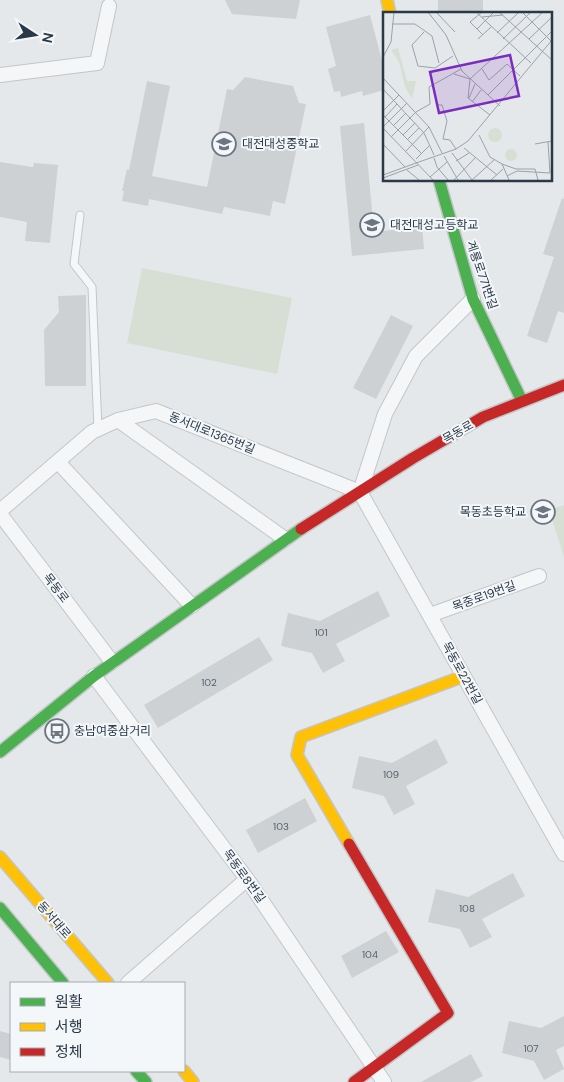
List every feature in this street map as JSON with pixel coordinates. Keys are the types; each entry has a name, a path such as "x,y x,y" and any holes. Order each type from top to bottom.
{"main road":[{"name":"계룡로771번길","path":"439,181 473,299 522,401"},
{"name":"목동로","path":"0,752 112,662 285,539 412,458 483,418 564,385"},
{"path":"354,1082 448,1012 297,755 301,737 464,676"},
{"name":"동서대로","path":"0,857 107,982"},
{"path":"0,908 62,982"},
{"path":"137,1072 146,1082"},
{"path":"185,1072 193,1082"}],"street":[{"path":"0,75 97,63 109,6"},
{"path":"360,492 385,414 416,356 473,299"},
{"name":"동서대로1365번길","path":"0,510 92,432 118,420 156,411 360,492"},
{"path":"118,420 285,539"},
{"path":"58,462 192,606"},
{"name":"목동로22번길","path":"360,492 564,854"},
{"name":"목동로","path":"0,514 112,662"},
{"name":"목중로19번길","path":"430,615 539,576"},
{"name":"목동로8번길","path":"94,676 247,879 384,1082"},
{"path":"129,982 247,879"}],"lane":[{"path":"80,215 74,264 92,287 98,430"}],"shaded area":[{"path":"142,268 292,298 277,374 127,343"},
{"path":"564,505 564,557 549,510"}],"building":[{"path":"225,0 300,0 296,19 232,14"},
{"path":"438,0 483,0 483,12 438,12"},
{"path":"370,15 383,64 383,90 363,96 362,91 341,97 340,91 334,92 328,69 336,66 326,27"},
{"path":"245,77 293,86 299,103 306,104 285,204 273,201 270,216 224,207 222,214 149,199 148,206 122,201 124,191 122,191 127,169 129,170 147,81 170,86 152,176 207,187 227,89 233,90"},
{"path":"364,123 374,232 422,227 424,249 352,256 340,126"},
{"path":"0,162 33,167 34,163 58,165 50,243 25,241 27,222 0,217"},
{"path":"562,198 564,199 564,313 558,311 547,343 527,336 554,257 543,254"},
{"path":"86,295 86,386 45,386 44,330 59,312 58,296"},
{"path":"391,315 413,326 376,399 353,388"},
{"path":"378,591 390,616 336,644 345,661 323,673 312,653 281,646 288,613 320,621"},
{"path":"259,637 273,660 158,728 144,705"},
{"path":"436,739 448,763 406,786 415,804 394,815 384,796 352,788 359,756 392,763"},
{"path":"305,798 317,821 258,853 246,830"},
{"path":"513,873 525,896 482,919 492,937 470,948 460,929 428,922 436,889 468,897"},
{"path":"386,931 399,952 352,978 341,956"},
{"path":"564,1016 564,1046 556,1050 564,1069 544,1080 534,1061 502,1053 509,1021 541,1028"},
{"path":"0,1031 10,1034 10,1060 0,1057"},
{"path":"471,1054 483,1076 471,1082 421,1082"}],"traffic: fast":[{"path":"439,181 473,299 522,401"},
{"path":"0,752 94,676 301,529"},
{"path":"0,908 62,982"},
{"path":"137,1072 146,1082"}],"traffic: slow":[{"path":"387,0 390,12"},
{"path":"349,844 297,755 301,737 464,676"},
{"path":"0,857 107,982"},
{"path":"185,1072 193,1082"}],"traffic: jam":[{"path":"301,529 413,458 483,417 564,385"},
{"path":"349,844 448,1013 354,1082"}],"place":[{"name":"대전대성중학교","path":"224,144"},
{"name":"대전대성고등학교","path":"372,225"},
{"name":"목동초등학교","path":"543,512"},
{"name":"충남여중삼거리","path":"57,731"}]}
